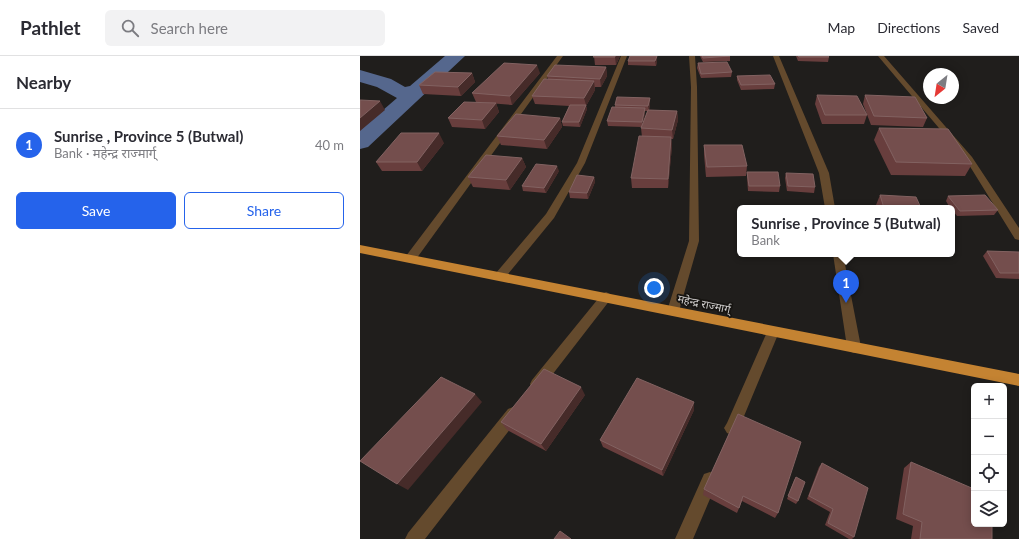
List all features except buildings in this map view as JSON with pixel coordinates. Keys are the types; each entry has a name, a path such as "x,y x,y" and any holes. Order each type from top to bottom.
{"highway":[{"name":"महेन्द्र राज्मार्ग्","path":"360,249 1019,380"}],"street":[{"path":"410,258 560,56"},
{"path":"500,276 550,216 581,163 624,56"},
{"path":"673,311 694,241 694,87 692,56"},
{"path":"776,56 824,173 829,205"},
{"path":"881,56 969,160 1019,236"},
{"path":"839,257 854,347"},
{"path":"414,539 606,297"},
{"path":"727,439 774,332"},
{"path":"684,539 715,468"}],"waterway":[{"path":"360,142 456,56"},
{"path":"360,76 384,83 401,93 415,92"}],"place":[{"name":"Sunrise , Province 5 (Butwal)","path":"846,303"}]}
